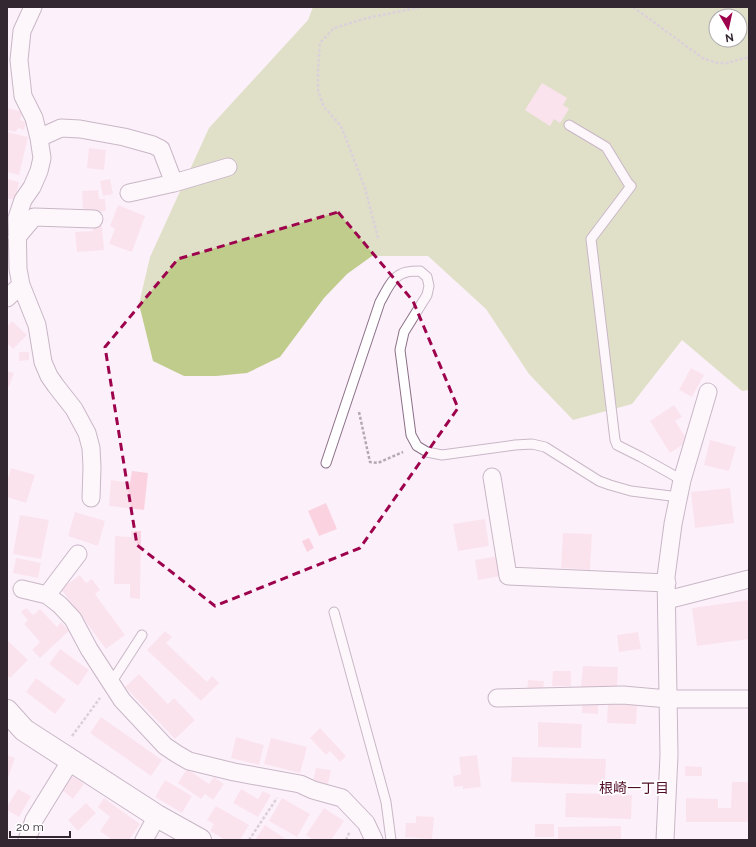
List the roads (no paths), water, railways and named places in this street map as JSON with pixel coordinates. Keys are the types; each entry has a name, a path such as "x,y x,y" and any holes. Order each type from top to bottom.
{"street":[{"path":"33,7 22,31 19,60 23,96 34,118 42,158 39,171 32,187 23,200 16,218 18,269 21,285 37,325 43,362 49,376 74,409 87,433 91,448 91,498"},
{"path":"39,138 61,128 80,129 124,137 153,145 161,149 174,183"},
{"path":"129,193 174,183 228,167"},
{"path":"17,237 34,217 94,218"},
{"path":"7,298 21,285"},
{"path":"665,840 669,755 666,577 678,497 708,392"},
{"path":"492,477 508,576 667,583"},
{"path":"47,595 78,554"},
{"path":"667,600 749,579"},
{"path":"22,589 47,595 60,605 73,619 89,649 122,700 165,746 189,761 234,772 300,784 313,790 342,798 366,823 374,840"},
{"path":"497,698 624,695 668,699 749,699"},
{"path":"7,711 24,730 157,816 200,840"},
{"path":"27,840 34,820 65,756"},
{"path":"144,840 157,816"}],"lane":[{"path":"569,125 606,147 631,186 591,239 616,445 682,480"},
{"path":"326,463 380,302 392,280 408,272 420,271 427,277 429,286 427,295 404,332 400,350 412,436 417,446 427,452 442,455 532,444 544,448 600,481 610,485 631,491 678,497"},
{"path":"334,612 386,802 391,840"},
{"path":"110,683 142,635"}],"district":[{"name":"根崎一丁目","path":"634,788"}]}
